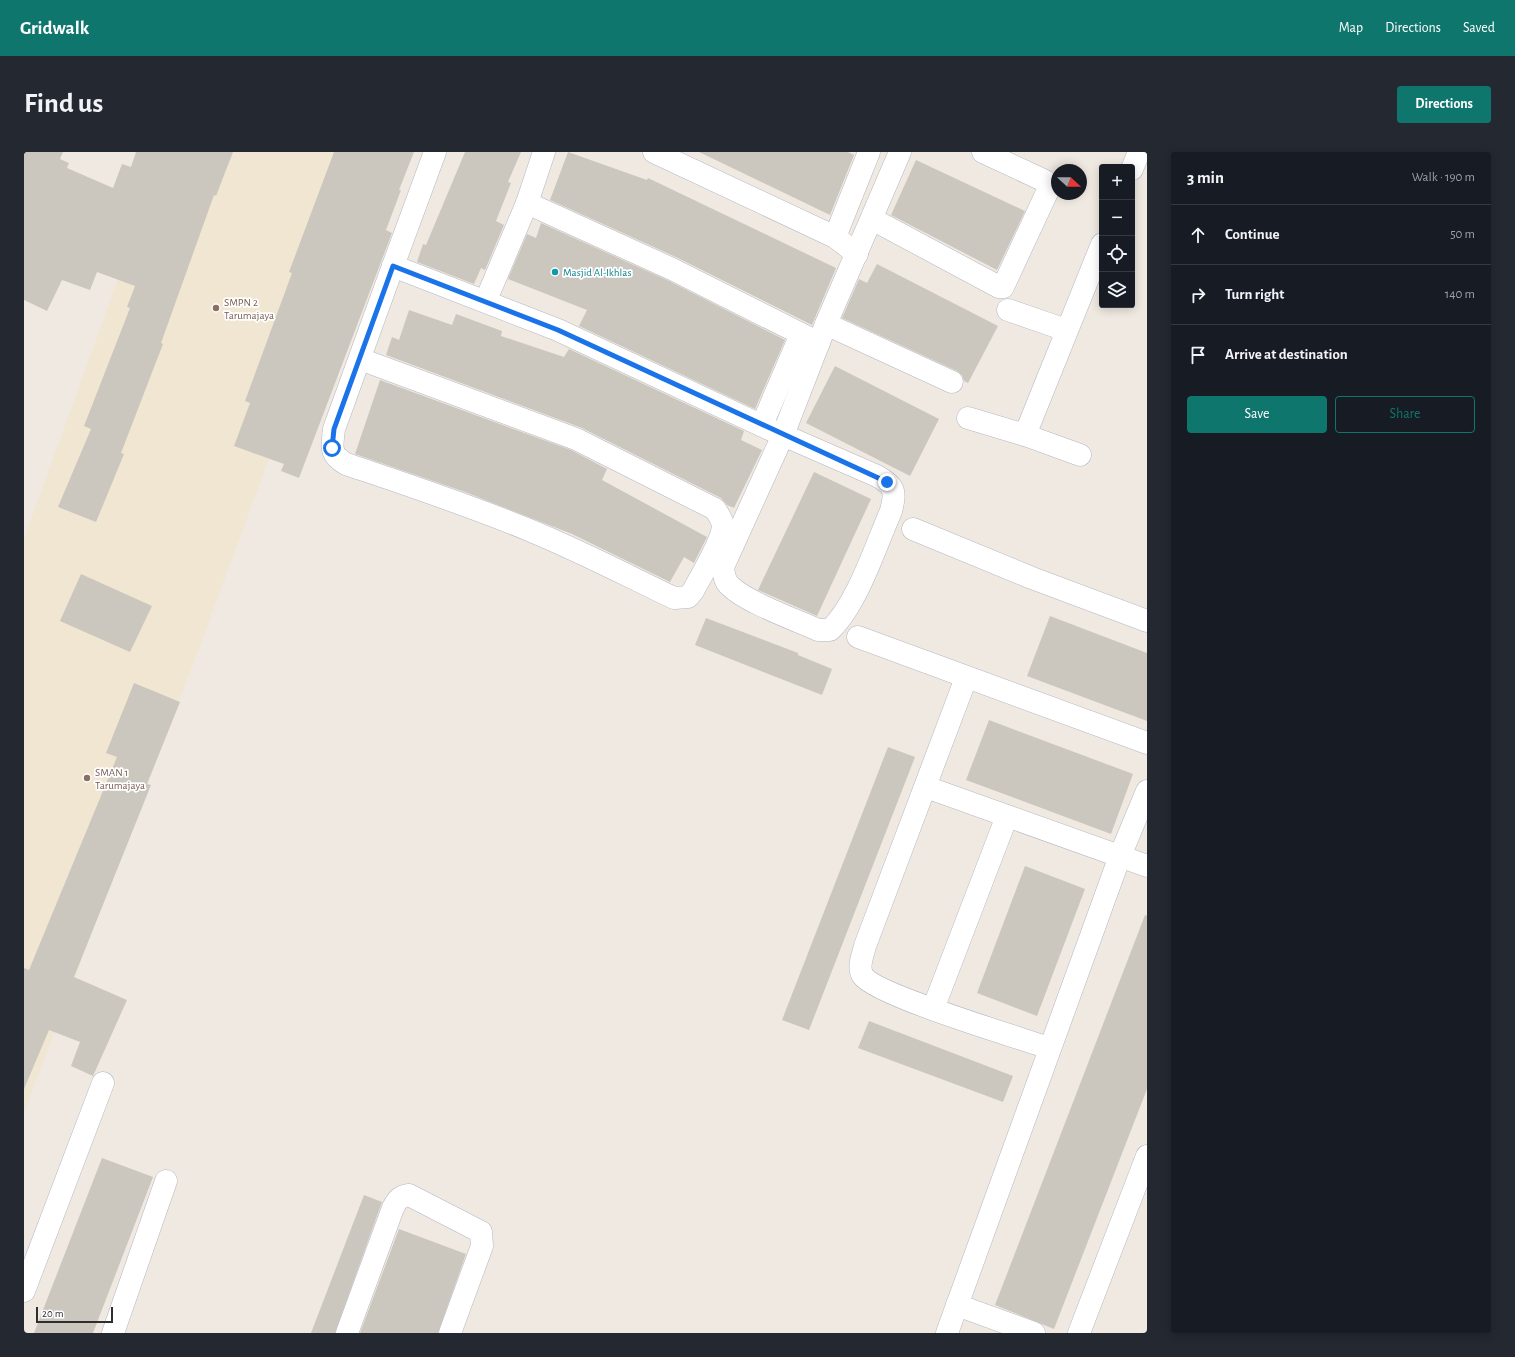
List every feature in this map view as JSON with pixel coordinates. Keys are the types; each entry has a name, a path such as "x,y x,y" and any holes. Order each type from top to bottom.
{"street":[{"path":"360,360 576,439 715,509 723,526 721,537 693,590 688,597 674,598 578,551 528,529 445,497 346,464 336,458 332,448 334,429 435,152"},
{"path":"486,300 527,203 544,152"},
{"path":"654,152 835,237 857,254"},
{"path":"835,237 869,152"},
{"path":"762,425 815,334 857,254 900,152"},
{"path":"872,219 999,287 1003,287 1046,195 1049,185 1045,181 983,152"},
{"path":"1134,164 1139,152"},
{"path":"527,203 815,334 952,382"},
{"path":"1025,435 1099,251"},
{"path":"393,266 486,300 558,330 628,361 762,425 784,435 877,476 887,482 893,489 894,499 891,511 849,606 839,621 830,630 818,630 742,595 729,586 724,578 723,567 784,435 815,334"},
{"path":"1008,310 1066,330"},
{"path":"968,418 1025,435 1080,455"},
{"path":"913,530 1147,621"},
{"path":"858,637 1147,744"},
{"path":"966,678 866,946 860,966 863,976 872,983 934,1009 1050,1048"},
{"path":"926,787 1147,866"},
{"path":"947,1333 1120,856 1147,790"},
{"path":"934,1009 1007,816"},
{"path":"24,1291 103,1083"},
{"path":"1079,1333 1147,1156"},
{"path":"113,1333 166,1181"},
{"path":"347,1333 393,1208 397,1200 402,1196 409,1195 481,1232 482,1246 450,1333"},
{"path":"957,1305 1034,1333"}],"shaded area":[{"name":"SMPN 2 Tarumajaya","path":"164,152 381,152 214,608 24,1113 24,539"}],"building":[{"path":"24,152 63,152 60,159 69,163 67,168 113,188 122,164 131,167 136,152 233,152 216,196 214,195 161,343 163,344 121,453 124,454 96,522 58,507 91,429 84,426 130,308 127,307 135,286 97,272 90,290 62,280 47,311 24,300"},
{"path":"334,152 414,152 399,190 401,190 386,230 392,233 299,478 281,471 284,464 234,446 250,403 245,401 292,273 289,272"},
{"path":"465,152 521,152 508,182 511,183 496,221 504,225 485,270 481,268 474,284 417,262 423,244 426,245"},
{"path":"568,152 647,180 648,178 836,268 812,325 678,258 550,200"},
{"path":"699,152 848,152 854,155 830,215"},
{"path":"916,160 1025,211 997,270 891,215"},
{"path":"541,223 667,280 785,340 755,409 579,326 587,310 508,279 527,234 536,238"},
{"path":"877,264 998,326 968,383 964,381 962,375 957,371 842,318 859,279 867,283"},
{"path":"409,310 452,325 456,314 502,331 501,336 564,357 569,349 744,431 741,440 762,450 734,508 727,505 721,498 582,428 386,355 392,337 399,340"},
{"path":"835,366 939,419 910,476 806,423"},
{"path":"380,380 571,450 607,469 602,480 707,537 694,563 684,557 670,582 572,534 465,492 355,454"},
{"path":"814,472 871,499 817,616 758,590"},
{"path":"81,574 152,606 130,652 60,621"},
{"path":"1050,616 1147,653 1147,721 1027,676"},
{"path":"706,618 798,653 798,655 832,669 822,695 695,645"},
{"path":"134,683 180,702 147,784 151,785 74,977 127,1000 93,1076 71,1066 80,1042 49,1030 24,1089 24,968 29,970 117,757 106,753"},
{"path":"989,720 1133,774 1111,834 966,780"},
{"path":"888,747 915,757 809,1030 782,1020"},
{"path":"1025,866 1085,889 1037,1016 977,993"},
{"path":"1145,915 1147,916 1147,1089 1054,1329 995,1305"},
{"path":"869,1021 1013,1076 1003,1102 858,1048"},
{"path":"102,1158 153,1177 93,1333 34,1333"},
{"path":"364,1195 382,1202 335,1333 311,1333"},
{"path":"399,1229 466,1254 438,1333 360,1333"}],"place":[{"name":"Masjid Al-Ikhlas","path":"555,272"},
{"name":"SMPN 2 Tarumajaya","path":"216,308"},
{"name":"SMAN 1 Tarumajaya","path":"87,778"}],"route":[{"path":"332,448 334,429 393,266 486,300 558,330 628,361 770,429 877,476 887,482"}]}
